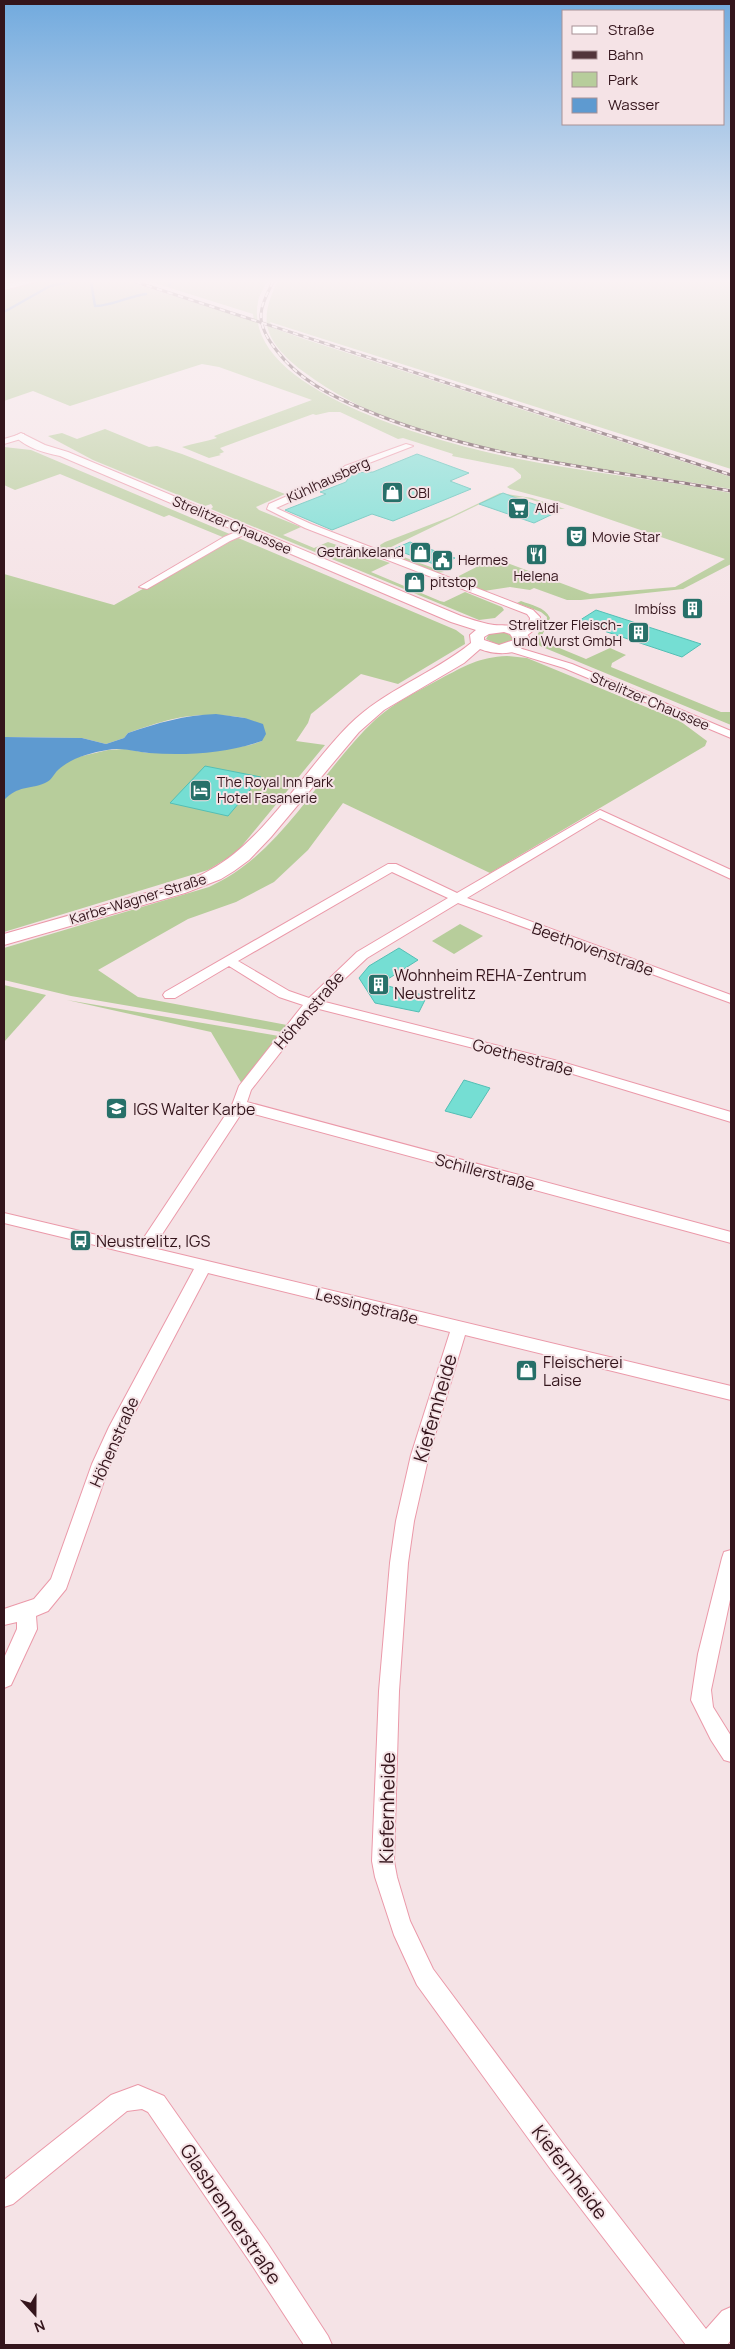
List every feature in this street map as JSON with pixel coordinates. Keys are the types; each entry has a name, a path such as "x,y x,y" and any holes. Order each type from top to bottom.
{"main road":[{"name":"Strelitzer Chaussee","path":"4,429 21,436 34,445 64,454 456,619 482,635 493,648 515,639"},
{"name":"Strelitzer Chaussee","path":"482,635 515,639"},
{"name":"Karbe-Wagner-Straße","path":"459,660 482,635"},
{"name":"Karbe-Wagner-Straße","path":"4,940 180,889 216,875 243,856 265,833 354,729 391,699 459,660 493,648"}],"street":[{"path":"4,442 21,436"},
{"name":"Kühlhausberg","path":"409,446 348,468 336,478 272,506 271,509 308,526 524,609 535,617 534,626 515,639"},
{"path":"144,587 246,531"},
{"name":"Strelitzer Chaussee","path":"515,639 568,666 731,735"},
{"name":"Höhenstraße","path":"143,1251 239,1105 244,1089 312,1003 343,969 362,955 454,898 600,813 731,875"},
{"name":"Beethovenstraße","path":"229,961 392,867 454,898 731,999"},
{"path":"170,995 229,961"},
{"name":"Goethestraße","path":"229,961 284,994 312,1003 557,1065 731,1117"},
{"name":"Schillerstraße","path":"239,1105 731,1238"},
{"name":"Lessingstraße","path":"4,1218 731,1393"},
{"name":"Höhenstraße","path":"4,1617 26,1612 48,1599 59,1583 101,1464 118,1427 204,1266"},
{"name":"Kiefernheide","path":"460,1328 425,1437 406,1520 399,1569 392,1659 383,1861 388,1889 409,1949 425,1976 562,2162 702,2345"},
{"path":"731,1558 703,1677 700,1698 710,1722 731,1753"},
{"path":"4,1679 27,1629 26,1612"},
{"name":"Glasbrennerstraße","path":"4,2195 119,2103 133,2096 144,2096 156,2104 259,2253 319,2345"},
{"path":"710,2345 731,2320"}],"green space":[{"path":"4,392 31,392 4,401"},
{"path":"35,392 115,392 70,406"},
{"path":"288,392 321,392 355,409 400,427 444,441 514,458 731,493 731,564 683,589 581,600 567,600 534,588 530,590 510,587 484,591 458,581 455,578 494,558 590,594 675,587 725,559 559,502 510,489 507,487 521,478 521,475 513,468 452,456 453,454 403,438 398,439 340,412 313,414 220,448 224,452 219,454 221,455 209,458 182,447 217,438 214,436 312,400"},
{"path":"335,392 467,392 731,477 731,489 510,454 454,441 401,423 350,401"},
{"path":"488,392 731,392 731,469"},
{"path":"105,429 149,447 157,446 182,454 285,494 256,507 259,510 301,527 283,535 314,548 328,542 390,563 371,572 440,601 444,602 465,592 502,607 504,610 495,618 479,620 211,509 213,507 211,504 205,506 93,460 48,436 62,433 77,439"},
{"path":"4,447 31,450 232,535 225,538 169,515 164,517 60,474 15,490 4,485"},
{"path":"500,493 532,498 565,509 523,497 480,504 385,550 444,572 436,573 380,550 380,545 385,542 450,517"},
{"path":"236,537 456,630 464,636 465,644 398,684 361,674 311,714 308,723 296,741 325,745 236,853 208,870 4,932 4,762 78,757 108,750 125,749 148,753 209,752 262,741 245,718 212,715 172,719 128,733 124,738 106,744 82,738 4,737 4,574 114,605"},
{"path":"521,601 545,611 550,618 540,640 586,659 610,648 626,655 612,663 611,667 721,712 731,712 731,725 540,646 534,640 539,632 534,630 546,622 547,617 541,612 517,603"},
{"path":"507,633 513,638 512,641 498,645 486,639 489,634"},
{"path":"507,656 527,658 680,721 707,741 705,746 490,873 343,803 308,850 274,882 236,902 188,919 98,970 138,997 287,1025 282,1032 71,996 4,980 4,948 209,887 235,873 279,834 355,740 383,713 407,697 465,666 488,658"},
{"path":"460,924 483,936 454,954 432,941"},
{"path":"4,985 46,995 4,1042"},
{"path":"67,1000 279,1036 242,1084 211,1032"}],"water":[{"path":"216,714 245,718 263,724 266,734 262,741 206,753 163,754 118,749 94,753 69,762 47,782 14,792 4,800 4,737 82,738 106,744 124,738 128,733 161,723 193,716"}],"building":[{"name":"OBI","path":"417,454 469,473 450,481 471,489 393,521 372,514 332,530 285,510 326,494 320,492 346,482 351,473 373,472"},
{"name":"Aldi","path":"503,493 557,512 534,523 479,504"},
{"name":"Getränkeland","path":"410,542 455,558 439,566 394,549"},
{"name":"Strelitzer Fleisch- und Wurst GmbH","path":"596,610 701,644 682,657 577,622"},
{"name":"The Royal Inn Park Hotel Fasanerie","path":"205,766 261,777 228,816 170,803"},
{"name":"Wohnheim REHA-Zentrum Neustrelitz","path":"399,948 418,960 380,984 427,996 419,1012 375,1003 359,978 369,966"},
{"path":"464,1080 490,1088 471,1118 445,1111"}],"railway":[{"path":"326,392 351,404 407,426 452,440 591,469 731,491"},
{"path":"474,392 731,475"}],"place":[{"name":"OBI","path":"392,493"},
{"name":"Aldi","path":"519,508"},
{"name":"Movie Star","path":"576,537"},
{"name":"Getränkeland","path":"420,552"},
{"name":"Helena","path":"536,554"},
{"name":"Hermes","path":"442,560"},
{"name":"pitstop","path":"414,582"},
{"name":"Imbíss","path":"692,609"},
{"name":"Strelitzer Fleisch- und Wurst GmbH","path":"638,633"},
{"name":"The Royal Inn Park Hotel Fasanerie","path":"201,790"},
{"name":"Wohnheim REHA-Zentrum Neustrelitz","path":"378,984"},
{"name":"IGS Walter Karbe","path":"117,1109"},
{"name":"Neustrelitz, IGS","path":"80,1241"},
{"name":"Fleischerei Laise","path":"527,1371"}]}
